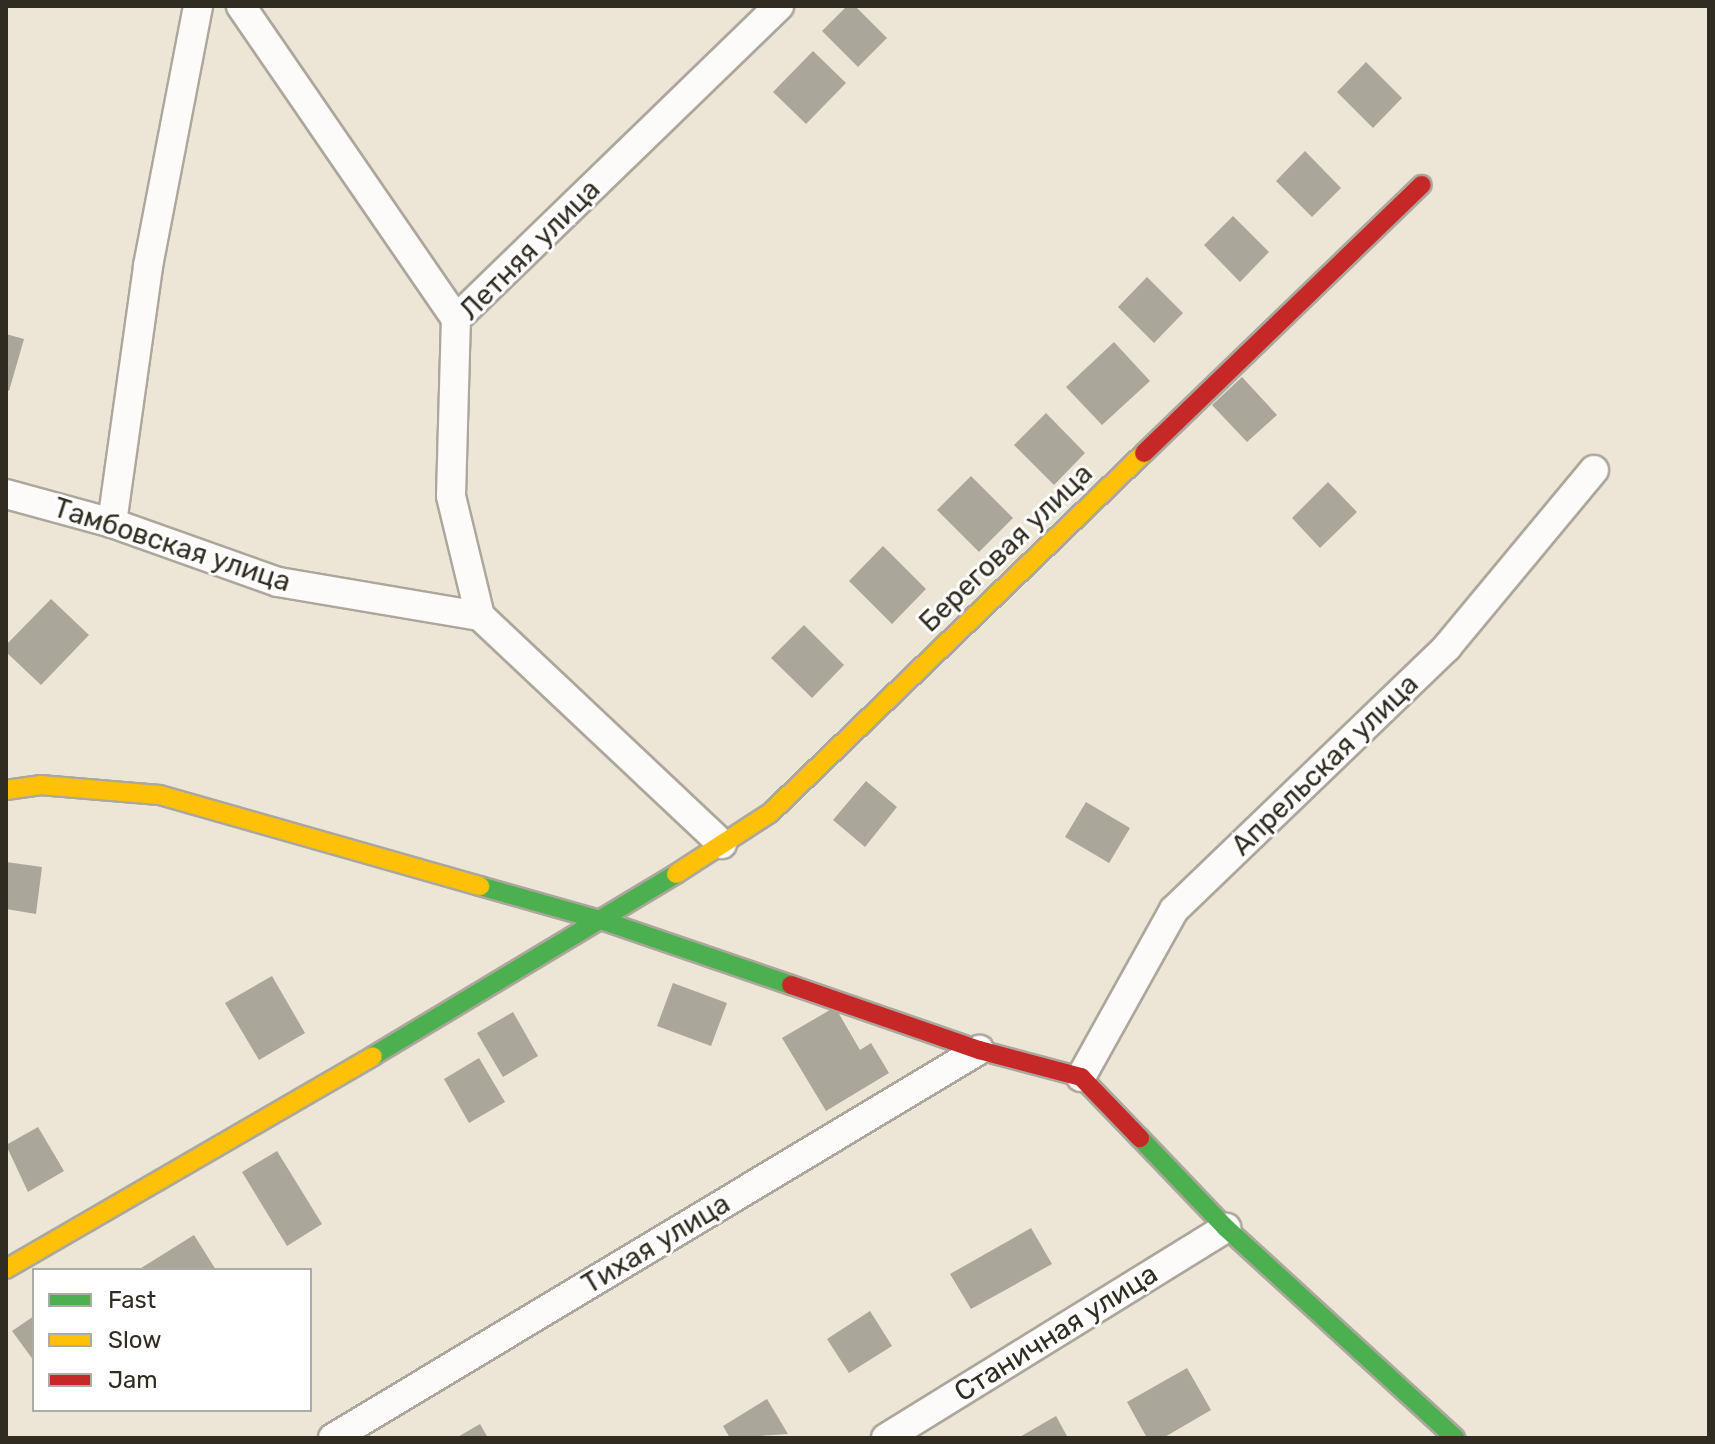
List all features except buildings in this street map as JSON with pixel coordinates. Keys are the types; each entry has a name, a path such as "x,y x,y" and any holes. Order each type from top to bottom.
{"street":[{"path":"112,523 148,266 198,6"},
{"path":"241,6 456,319"},
{"name":"Летняя улица","path":"480,616 451,496 456,319 779,6"},
{"name":"Береговая улица","path":"604,921 770,813 1422,185"},
{"name":"Апрельская улица","path":"1081,1077 1174,910 1447,647 1594,470"},
{"name":"Тамбовская улица","path":"6,494 112,523 278,582 480,616"},
{"path":"480,616 722,844"},
{"path":"6,790 40,785 160,795 604,921 979,1050 1081,1077 1226,1228 1455,1438"},
{"path":"6,1269 604,921"},
{"name":"Тихая улица","path":"333,1438 979,1050"},
{"name":"Станичная улица","path":"886,1438 1226,1228"}],"traffic: fast":[{"path":"373,1056 676,874"},
{"path":"480,886 604,921 791,985"},
{"path":"1140,1138 1226,1228 1455,1438"}],"traffic: slow":[{"path":"676,874 770,813 1144,453"},
{"path":"6,790 40,785 160,795 480,886"},
{"path":"6,1269 373,1056"}],"traffic: jam":[{"path":"1144,453 1422,185"},
{"path":"791,985 979,1050 1081,1077 1140,1138"}]}
